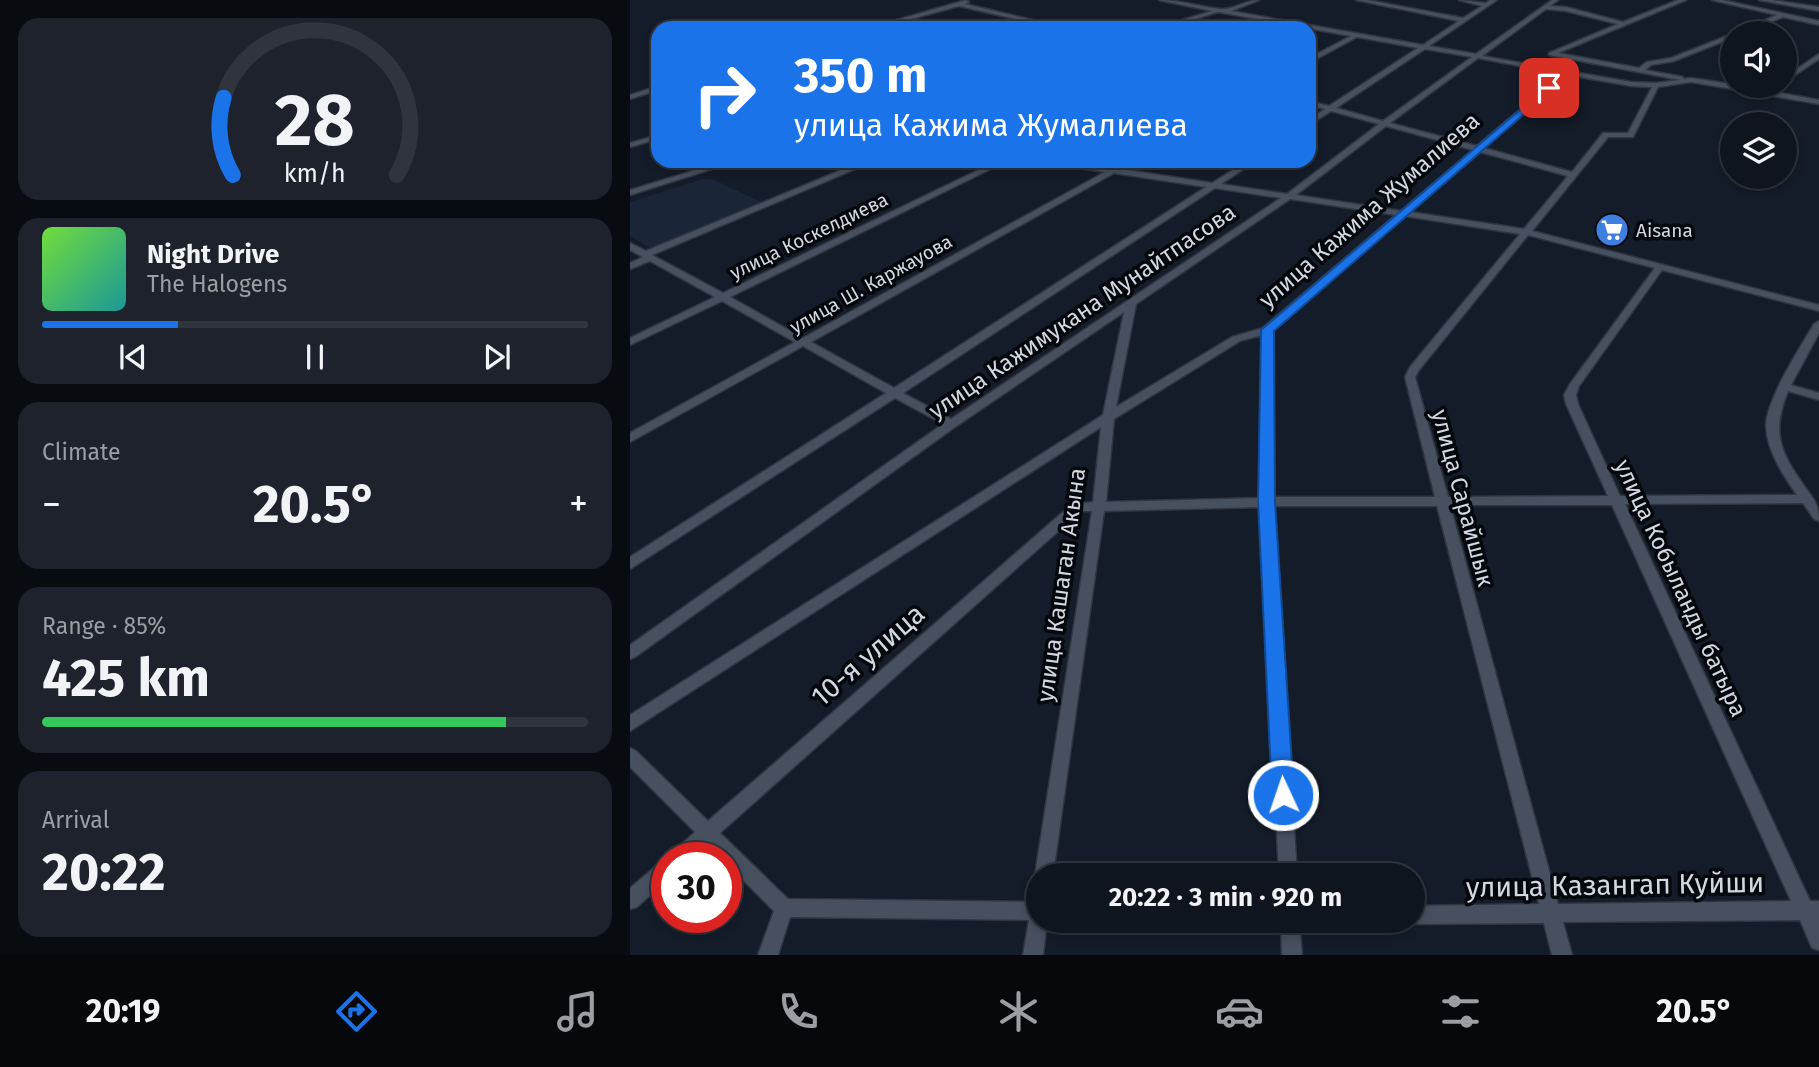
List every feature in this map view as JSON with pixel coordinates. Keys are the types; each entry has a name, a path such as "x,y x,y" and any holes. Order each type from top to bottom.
{"street":[{"path":"898,21 973,0"},
{"path":"1162,0 1276,21"},
{"path":"1185,21 1256,0"},
{"path":"1359,0 1463,20"},
{"path":"1461,0 1486,5"},
{"path":"1316,118 1494,0"},
{"name":"улица Кажимукана Мунайтпасова","path":"630,653 951,424 1290,196 1555,0"},
{"path":"1683,0 1551,54 1720,84"},
{"path":"1762,0 1819,9"},
{"path":"1720,1 1819,23"},
{"path":"960,4 1034,21"},
{"path":"1545,7 1566,9 1623,24"},
{"path":"1768,21 1783,15"},
{"path":"1316,28 1655,89 1691,80"},
{"path":"1316,57 1356,35"},
{"path":"1640,71 1649,63 1672,60 1720,41"},
{"path":"1797,73 1815,62 1819,56"},
{"name":"улица Кажима Жумалиева","path":"1287,863 1266,502 1267,330 1567,73"},
{"name":"улица Сарайшык","path":"1562,955 1410,377 1606,135 1630,135 1655,89"},
{"path":"630,97 651,91"},
{"path":"639,94 651,97"},
{"path":"1795,98 1819,102"},
{"path":"1316,105 1574,175"},
{"path":"630,145 651,139"},
{"path":"630,193 710,168"},
{"path":"630,266 648,255 853,168"},
{"name":"улица Коскелдиева","path":"630,342 989,168"},
{"path":"1092,168 1213,188 1290,196 1526,232 1819,308"},
{"name":"улица Ш. Каржауова","path":"630,438 1117,168"},
{"name":"улица Кажимукана Мунайтпасова","path":"630,564 1242,168"},
{"path":"630,246 951,424"},
{"name":"улица Кобыланды батыра","path":"1660,267 1570,395 1615,501 1812,910 1819,941"},
{"name":"улица Кашаган Акына","path":"1046,863 1099,505 1108,417 1131,303"},
{"path":"1819,324 1786,387 1771,423 1777,450 1819,516"},
{"path":"630,724 1108,417 1236,339 1267,330"},
{"path":"1786,387 1819,397"},
{"name":"10-я улица","path":"698,842 1068,515 1081,507 1266,502 1807,499"},
{"path":"630,756 784,908 1026,911"},
{"path":"630,900 651,882"},
{"path":"768,955 784,908"},
{"name":"улица Казангап Куйши","path":"1425,915 1812,910"},
{"path":"1033,955 1036,933"},
{"path":"1291,933 1292,955"}],"shaded area":[{"path":"703,179 712,179 763,203 652,249 630,236 630,202"}],"place":[{"name":"Aisana","path":"1612,230"}],"route":[{"path":"1283,795 1266,502 1267,330 1549,88"}]}
